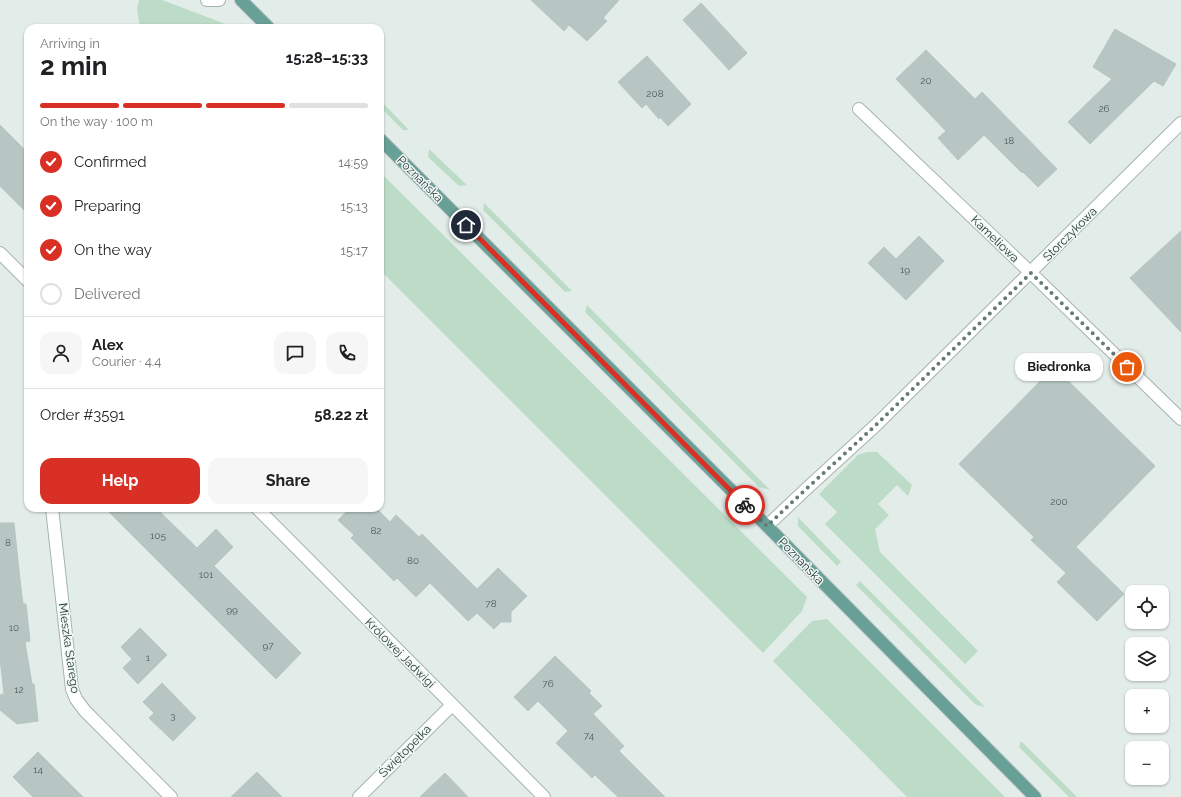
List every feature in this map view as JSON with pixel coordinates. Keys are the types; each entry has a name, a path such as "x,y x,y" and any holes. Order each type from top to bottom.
{"main road":[{"path":"241,0 264,24"},
{"name":"Poznańska","path":"384,143 767,526 1035,797"}],"street":[{"path":"207,0 219,0"},
{"name":"Kameliowa","path":"859,109 1181,419"},
{"name":"Storczykowa","path":"767,526 876,425 1181,123"},
{"path":"0,253 24,277"},
{"name":"Mieszka Starego","path":"52,512 72,689 76,699 85,711 171,797"},
{"name":"Królowej Jadwigi","path":"261,512 544,797"},
{"name":"Świętopełka","path":"359,797 452,705"}],"green space":[{"path":"139,0 162,0 224,24 139,24 137,9"},
{"path":"384,104 409,130 403,130 384,111"},
{"path":"429,149 467,185 459,186 428,157"},
{"path":"384,176 807,597 802,611 763,653 384,274"},
{"path":"484,203 572,291 565,292 483,210"},
{"path":"587,305 770,490 759,487 585,312"},
{"path":"867,452 877,452 912,485 908,496 897,485 878,504 889,515 875,529 880,552 978,651 965,664 825,524 837,512 819,494 858,455"},
{"path":"798,517 841,562 837,566 798,526"},
{"path":"860,581 985,707 976,705 856,585"},
{"path":"827,619 1005,797 907,797 773,661 812,621"},
{"path":"1021,741 1077,797 1069,797 1019,747"}],"building":[{"path":"531,0 619,0 603,18 607,21 587,41 569,25 564,31"},
{"path":"701,3 747,53 729,70 683,20"},
{"path":"1115,29 1176,64 1163,86 1154,81 1090,144 1068,122 1112,79 1093,67"},
{"path":"926,50 975,99 982,92 1057,169 1038,187 984,135 958,160 938,138 946,131 896,79"},
{"path":"647,56 691,104 668,126 660,117 659,119 646,104 642,108 618,82"},
{"path":"0,125 24,149 24,210 0,186"},
{"path":"1181,231 1181,332 1130,278"},
{"path":"919,236 944,261 906,300 868,263 884,247 896,259"},
{"path":"1054,367 1155,466 1076,547 1124,594 1097,621 1057,582 1066,573 1031,540 1034,537 959,464"},
{"path":"109,512 160,512 197,548 216,529 233,547 214,566 301,653 276,679"},
{"path":"346,512 380,512 390,522 396,515 419,537 422,534 477,589 498,568 527,596 511,612 511,622 501,622 494,629 477,613 468,621 430,583 416,597 397,578 394,581 351,538 354,535 338,520"},
{"path":"0,523 14,523 23,604 26,604 30,641 25,642 32,684 34,684 38,721 17,724 0,710 0,695 4,694 0,658"},
{"path":"140,628 167,655 138,684 123,668 132,659 121,647"},
{"path":"555,656 591,691 589,693 602,706 593,714 624,746 619,751 665,797 618,797 595,775 592,778 556,743 568,731 538,701 528,711 514,697"},
{"path":"162,683 196,718 173,741 149,718 154,713 143,702"},
{"path":"38,752 83,797 33,797 13,777"},
{"path":"257,772 282,797 231,797"},
{"path":"445,773 468,797 420,797"}],"way so far":[{"path":"745,505 767,526 876,425 1031,273 1127,367"}],"place":[{"name":"Biedronka","path":"1127,367"}],"route":[{"path":"466,225 745,505"}]}
